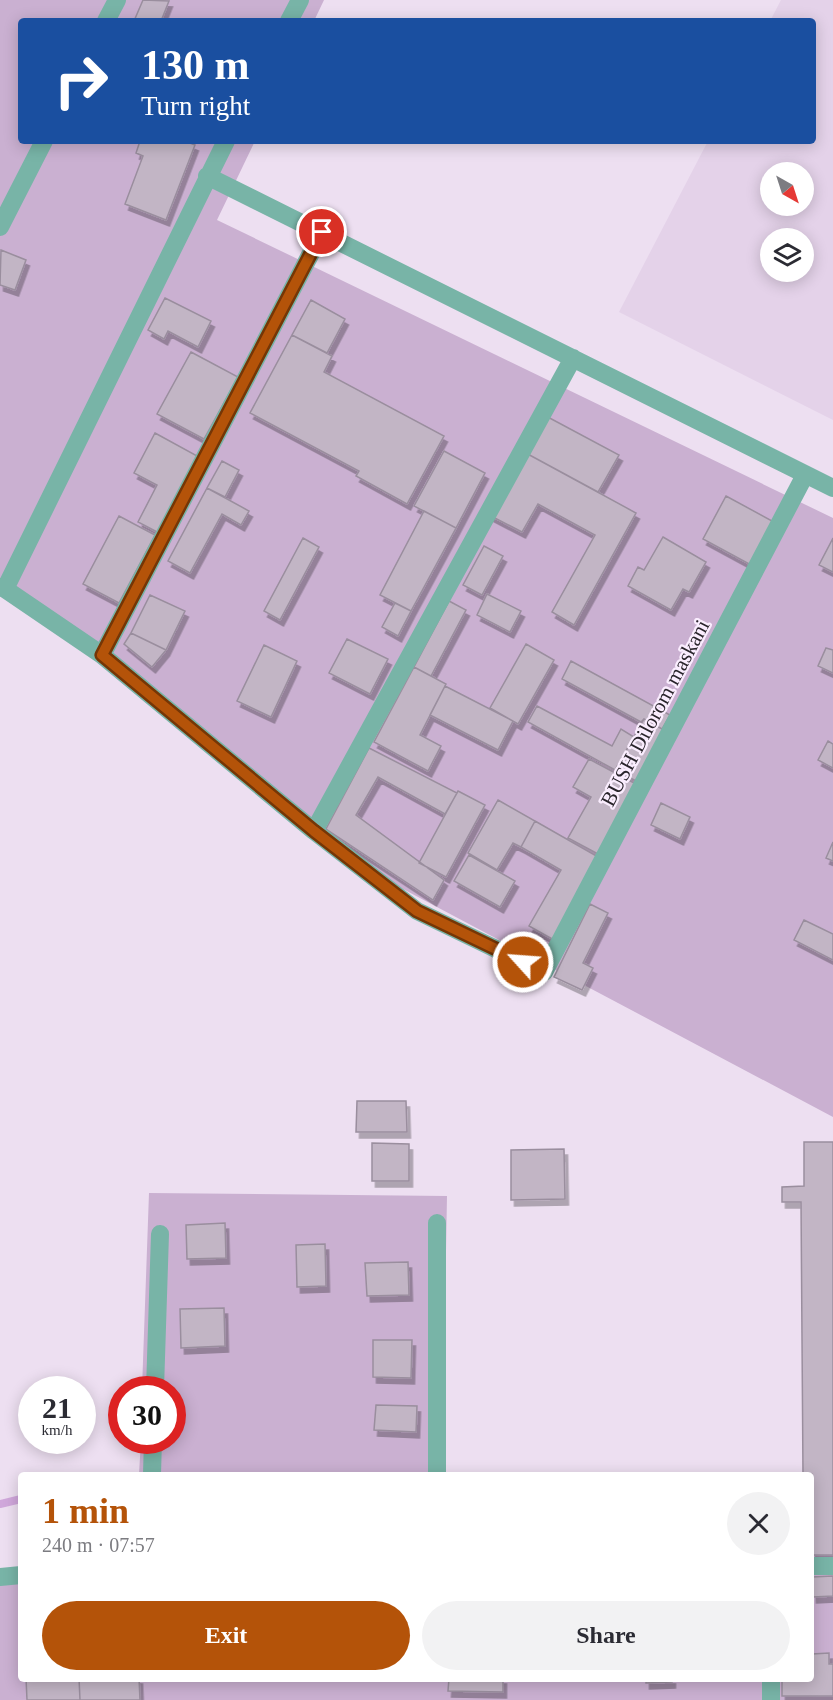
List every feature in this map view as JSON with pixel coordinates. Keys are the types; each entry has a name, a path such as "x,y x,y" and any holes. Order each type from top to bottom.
{"street":[{"path":"108,18 117,0"},
{"path":"291,18 300,0"},
{"path":"0,227 42,144"},
{"path":"223,144 3,588 102,655 314,831 573,358"},
{"path":"207,176 833,488"},
{"path":"102,655 322,232"},
{"name":"BUSH Dilorom maskani","path":"314,831 417,911 544,972 805,475"},
{"path":"437,1223 437,1472"},
{"path":"155,1376 160,1234"},
{"path":"152,1472 153,1454"},
{"path":"814,1566 833,1566"},
{"path":"0,1577 18,1575"},
{"path":"771,1682 771,1700"}],"shaded area":[{"path":"0,0 324,0 315,18 18,18 18,144 254,144 217,220 833,518 833,1117 320,845 16,596 0,591"},
{"path":"781,0 833,0 833,420 619,312 706,144 816,144 816,18 772,18"},
{"path":"149,1193 447,1196 442,1472 139,1472 140,1454 186,1454 186,1376 142,1376"},
{"path":"814,1538 833,1538 833,1700 0,1700 0,1574 18,1573 18,1682 814,1682"}],"building":[{"path":"143,0 169,1 162,18 135,18"},
{"path":"139,144 195,145 166,220 125,204 143,156 136,153"},
{"path":"1,250 26,260 15,290 0,285"},
{"path":"165,298 211,321 198,347 168,331 164,339 148,330"},
{"path":"311,300 345,319 327,353 292,335"},
{"path":"292,335 332,356 324,372 444,436 407,504 356,476 359,471 250,413"},
{"path":"191,352 238,377 204,439 157,414"},
{"path":"544,415 619,455 598,492 524,452"},
{"path":"155,433 199,457 159,533 138,522 157,485 134,473"},
{"path":"444,451 485,473 456,528 414,506"},
{"path":"524,452 636,513 574,625 552,612 595,535 538,504 522,532 489,515"},
{"path":"222,461 239,470 225,497 207,488"},
{"path":"207,488 249,511 241,525 222,514 190,573 168,561"},
{"path":"726,496 774,522 751,565 703,539"},
{"path":"424,511 456,528 411,611 380,595"},
{"path":"119,516 155,535 119,603 83,584"},
{"path":"663,537 706,562 689,592 683,589 671,610 628,586 638,567 644,570"},
{"path":"303,538 319,547 280,620 264,611"},
{"path":"833,538 833,572 819,565"},
{"path":"484,546 503,556 482,595 463,585"},
{"path":"487,594 521,611 510,632 477,615"},
{"path":"150,595 185,611 166,650 131,633"},
{"path":"449,601 466,610 431,676 414,667"},
{"path":"395,603 411,611 398,636 382,627"},
{"path":"131,633 166,650 152,667 124,644"},
{"path":"347,639 388,659 370,694 329,673"},
{"path":"526,644 554,660 518,724 490,708"},
{"path":"264,645 297,661 271,717 237,701"},
{"path":"826,648 833,650 833,673 818,666"},
{"path":"571,661 670,715 662,729 644,719 641,722 562,679"},
{"path":"414,667 446,684 420,735 441,746 428,771 374,742"},
{"path":"445,686 513,721 498,750 430,715"},
{"path":"537,706 612,746 621,729 634,737 615,770 528,722"},
{"path":"644,719 666,731 638,782 615,770"},
{"path":"828,741 833,744 833,768 818,760"},
{"path":"369,748 457,793 445,814 378,777 356,815 444,880 433,900 326,829"},
{"path":"589,759 636,784 598,854 568,838 591,797 573,787"},
{"path":"458,791 485,805 446,877 419,863"},
{"path":"498,800 535,821 521,847 513,843 497,870 468,853"},
{"path":"661,803 690,817 680,839 651,825"},
{"path":"535,821 600,858 554,940 529,926 561,870 521,847"},
{"path":"833,842 833,861 826,858"},
{"path":"469,855 515,881 500,907 454,881"},
{"path":"590,904 608,913 583,963 593,968 582,990 554,977"},
{"path":"804,920 833,934 833,960 794,940"},
{"path":"357,1101 406,1101 407,1132 356,1132"},
{"path":"804,1142 833,1142 833,1555 814,1555 814,1472 803,1472 801,1202 782,1202 782,1187 804,1186"},
{"path":"372,1143 409,1144 409,1181 372,1181"},
{"path":"564,1149 565,1199 511,1200 511,1150"},
{"path":"225,1223 226,1258 187,1259 186,1225"},
{"path":"325,1244 326,1286 297,1287 296,1245"},
{"path":"408,1262 409,1295 367,1296 365,1263"},
{"path":"224,1308 225,1346 181,1348 180,1309"},
{"path":"373,1340 412,1340 411,1378 373,1377"},
{"path":"376,1405 417,1406 416,1432 374,1430"},
{"path":"833,1576 833,1596 814,1597 814,1577"},
{"path":"829,1653 829,1664 833,1664 833,1696 782,1696 782,1682 814,1682 814,1654"},
{"path":"26,1682 79,1682 80,1700 27,1700"},
{"path":"79,1682 139,1682 140,1700 80,1700"},
{"path":"449,1682 503,1682 503,1692 448,1691"}],"waterway":[{"path":"0,1504 18,1500"}],"route":[{"path":"322,232 102,655 314,831 417,911 523,962"}]}
